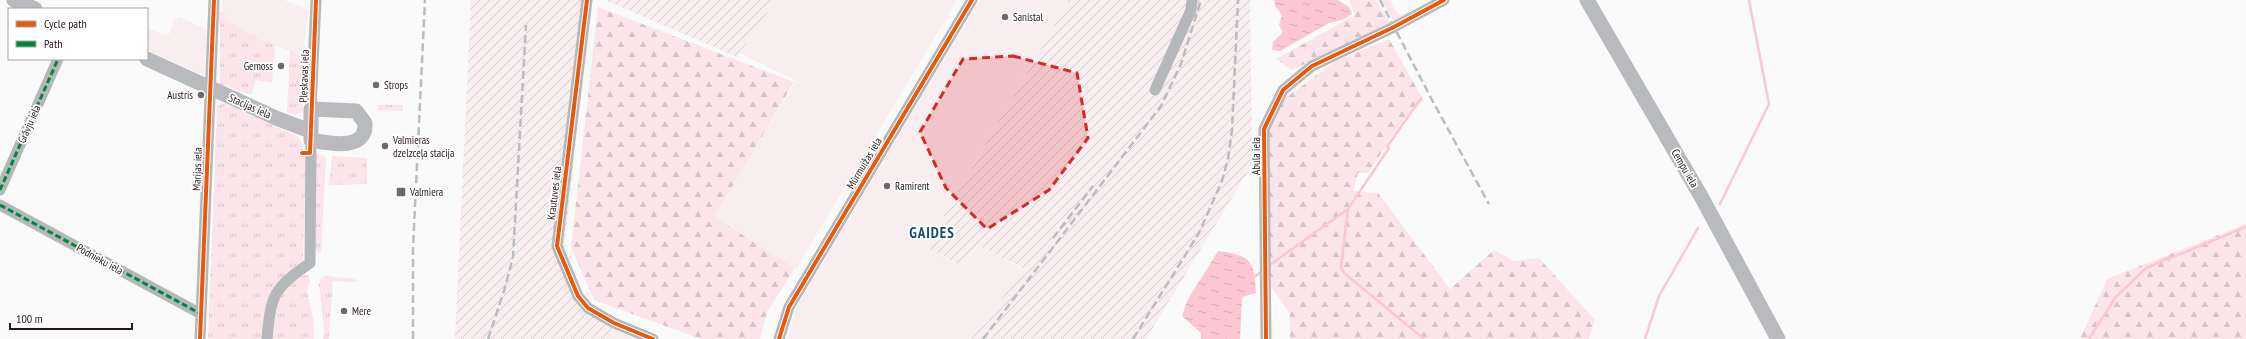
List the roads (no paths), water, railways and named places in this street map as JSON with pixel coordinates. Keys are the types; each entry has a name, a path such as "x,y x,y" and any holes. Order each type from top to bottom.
{"main road":[{"path":"14,0 33,8"},
{"name":"Cempu iela","path":"1587,0 1702,198 1778,339"},
{"name":"Stacijas iela","path":"148,59 310,135 346,144 358,139 365,128 363,118 356,111 311,109"},
{"name":"Pleskavas iela","path":"310,135 311,109"}],"street":[{"name":"Marijas iela","path":"200,339 214,0"},
{"name":"Pleskavas iela","path":"311,109 316,0"},
{"name":"Krautuves iela","path":"587,0 557,246 578,296 588,308 614,323 653,339"},
{"name":"Mūrmuižas iela","path":"779,339 789,307 972,0"},
{"path":"1155,90 1191,10 1192,0"},
{"name":"Abula iela","path":"1266,339 1264,129 1283,90 1312,66 1394,27 1444,0"},
{"name":"Grāvju iela","path":"0,190 58,60"},
{"name":"Pleskavas iela","path":"267,339 274,296 285,280 310,263 310,135"},
{"name":"Podnieku iela","path":"0,205 201,314"}],"water":[{"path":"1274,0 1338,0 1349,7 1352,14 1342,20 1329,23 1280,51 1272,50 1273,42 1283,32 1279,25 1282,15 1275,6"},
{"path":"1218,251 1238,255 1244,258 1249,262 1254,273 1256,293 1242,297 1240,339 1201,339 1201,333 1182,316 1187,301"}],"waterway":[{"path":"1720,204 1769,104 1749,0"},
{"path":"1387,147 1421,98"},
{"path":"1348,209 1389,148"},
{"path":"1271,264 1348,209 1341,267 1344,273 1424,339"},
{"path":"2169,261 2168,259 2246,227"},
{"path":"1645,339 1659,296 1698,228"},
{"path":"2089,339 2115,298 2145,269 2168,258"},
{"path":"1253,278 1262,271"}],"railway":[{"path":"413,339 413,248 425,0"},
{"path":"983,339 1161,106 1181,64 1201,0"},
{"path":"1133,339 1199,233 1222,181 1228,159 1232,130 1238,0"},
{"path":"1380,0 1432,100 1489,204"},
{"path":"488,339 504,291 513,257 526,25"},
{"path":"1053,238 1093,186"}],"place":[{"name":"Sanistal","path":"1005,17"},
{"name":"Gemoss","path":"281,66"},
{"name":"Strops","path":"376,85"},
{"name":"Austris","path":"201,95"},
{"name":"Valmieras dzelzceļa stacija","path":"385,146"},
{"name":"Ramirent","path":"887,186"},
{"name":"Valmiera","path":"401,192"},
{"name":"Mere","path":"344,311"}],"district":[{"name":"GAIDES","path":"932,233"}]}
